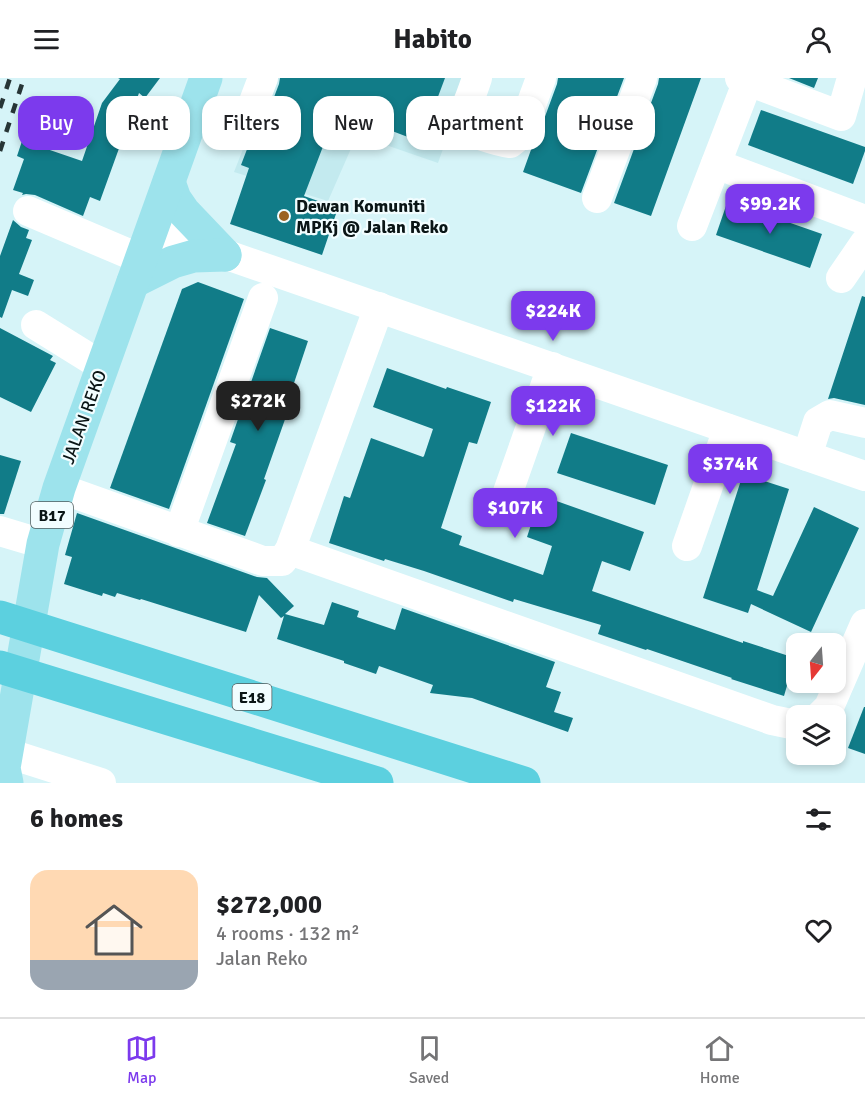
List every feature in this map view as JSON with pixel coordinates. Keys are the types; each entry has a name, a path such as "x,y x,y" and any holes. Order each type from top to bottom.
{"highway":[{"name":"E18","path":"0,617 514,780"},
{"path":"0,667 377,783"}],"main road":[{"name":"JALAN REKO","path":"5,769 43,544 59,488 206,78"},
{"path":"168,183 184,212 225,255"},
{"path":"142,257 173,262 194,256 225,255"}],"street":[{"path":"256,96 263,78"},
{"path":"477,78 464,115 465,123 473,132 510,143 520,135 541,78"},
{"path":"597,198 642,78"},
{"path":"692,226 746,79 841,116 852,78"},
{"path":"716,164 865,220"},
{"path":"28,211 142,257 225,255 865,476"},
{"path":"841,278 865,243"},
{"path":"179,532 263,298"},
{"path":"59,488 262,561 282,561 290,550 378,307"},
{"path":"36,325 102,366"},
{"path":"508,492 552,368"},
{"path":"807,456 818,422 831,415 865,423"},
{"path":"687,546 728,429"},
{"path":"0,531 43,544"},
{"path":"290,550 772,720 786,723"},
{"path":"830,705 865,624"},
{"path":"5,769 101,783"}],"shaded area":[{"path":"271,78 468,78 462,96 406,96 406,150 443,150 438,163 394,148 394,96 313,96 313,150 350,150 328,201 234,172 243,150 301,150 301,96 264,96"}],"building":[{"path":"118,78 160,78 146,96 139,93 138,96 107,96 120,79"},
{"path":"280,78 445,78 438,96 406,96 406,136 394,132 394,96 313,96 313,150 322,150 304,196 338,208 322,255 230,224 249,168 241,165 247,150 301,150 301,96 274,96"},
{"path":"558,78 624,78 617,96 557,96 557,150 597,150 581,193 523,172 531,150 545,150 545,117"},
{"path":"659,78 701,78 651,216 614,203 634,150 655,150 654,96"},
{"path":"789,78 818,78 814,88"},
{"path":"106,98 106,150 118,150 100,201 90,197 83,216 35,195 22,195 23,193 13,190 24,159 17,156 19,150 50,150 82,161 86,150 94,150 94,126"},
{"path":"761,110 865,147 853,184 748,145"},
{"path":"727,203 778,222 779,219 822,234 810,268 716,235"},
{"path":"13,220 29,230 26,238 32,240 19,274 34,280 28,296 12,290 2,318 0,317 0,256"},
{"path":"198,282 244,299 169,509 110,488 182,289"},
{"path":"862,296 865,297 865,405 834,398 828,399"},
{"path":"0,328 53,356 50,360 56,363 31,412 0,397"},
{"path":"270,328 308,341 286,407 289,408 264,479 266,480 245,536 207,523 236,444 230,442"},
{"path":"387,368 491,402 477,444 469,442 441,528 462,536 459,545 543,575 552,546 527,537 540,497 644,532 630,571 602,561 592,591 743,643 743,641 786,655 784,696 598,634 601,625 514,599 513,602 424,571 329,543 344,496 350,498 371,438 423,457 433,429 373,407"},
{"path":"571,433 668,465 655,505 557,473"},
{"path":"0,455 21,461 4,514 0,514"},
{"path":"743,474 789,489 757,590 773,596 814,507 859,528 811,632 751,604 748,613 703,598"},
{"path":"77,513 257,577 267,578 294,606 285,614 324,625 332,602 359,611 357,617 395,630 402,608 555,662 546,687 561,692 554,712 573,718 568,732 472,698 430,693 433,685 379,666 376,674 277,639 284,616 281,618 259,595 246,632 141,599 117,593 115,597 103,593 102,596 64,584 72,557 65,555"},
{"path":"865,707 865,754 848,748"}],"railway":[{"path":"0,108 10,78"},
{"path":"0,151 24,78"}],"place":[{"name":"Dewan Komuniti MPKj @ Jalan Reko","path":"284,216"}]}
